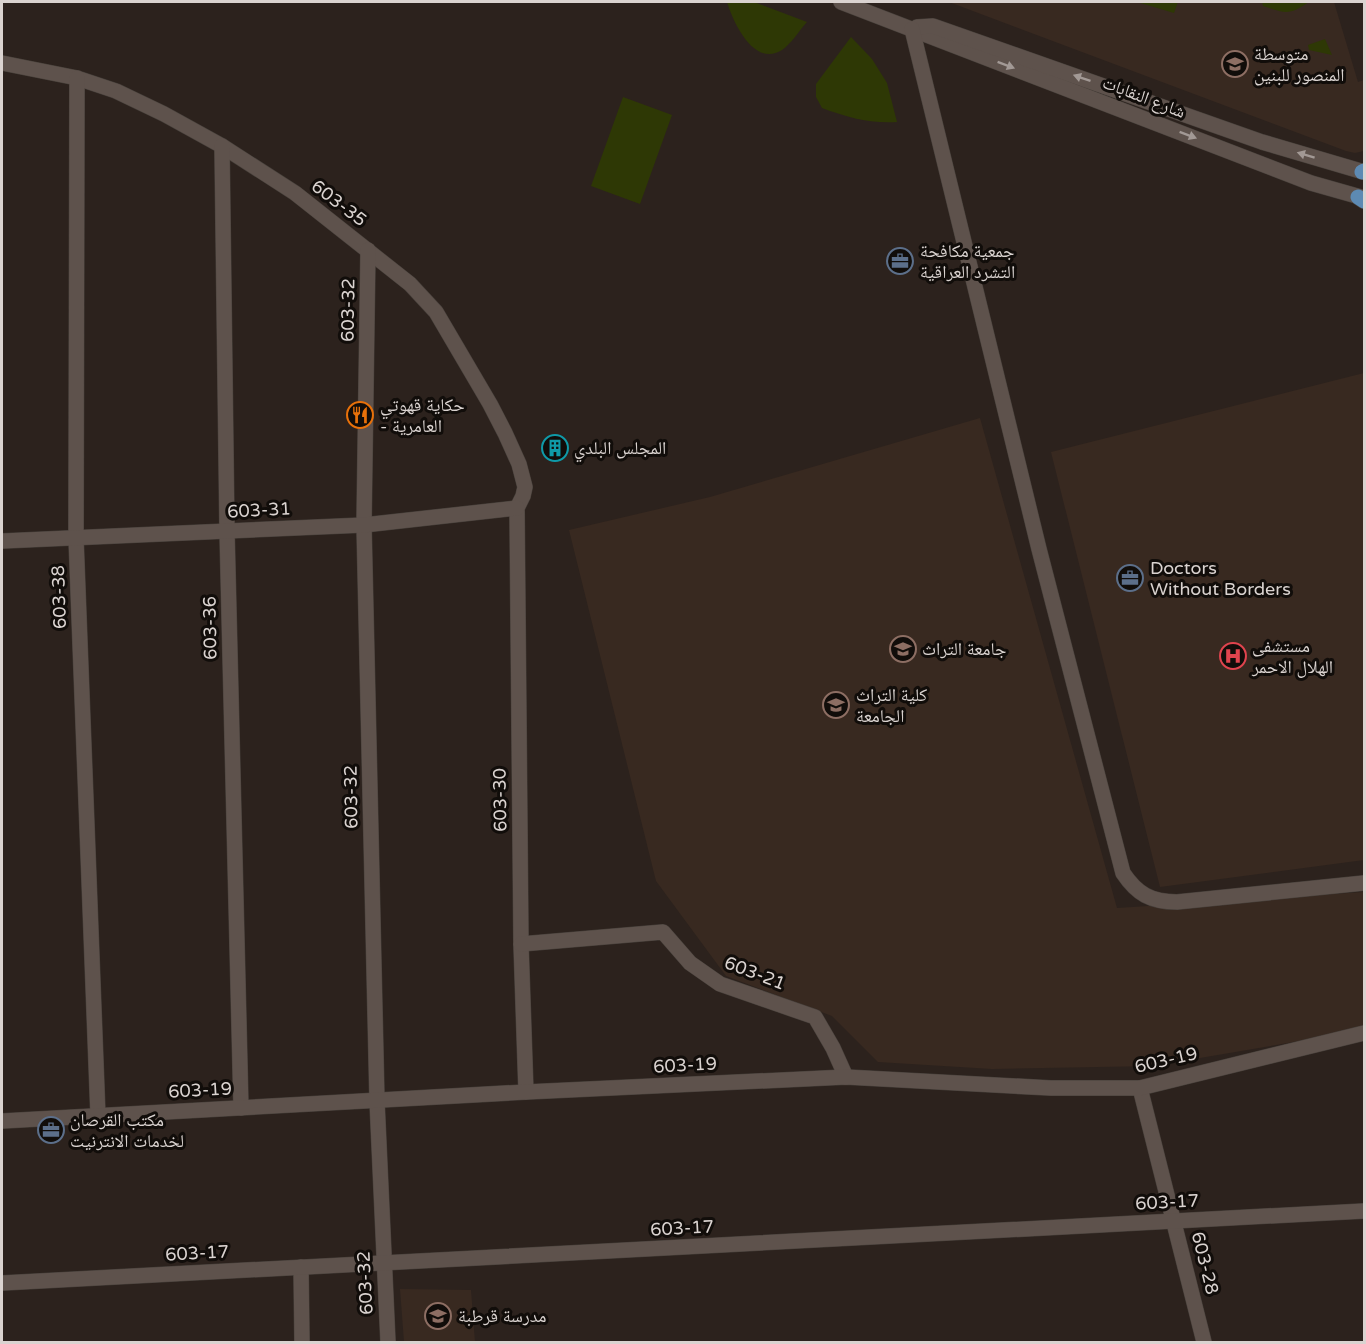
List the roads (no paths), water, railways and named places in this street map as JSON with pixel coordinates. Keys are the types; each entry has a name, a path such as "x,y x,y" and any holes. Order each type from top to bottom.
{"street":[{"name":"شارع النقابات","path":"841,2 1311,183 1362,198"},
{"name":"شارع النقابات","path":"912,29 933,26 1262,142 1364,172"},
{"path":"912,29 1039,549 1123,873 1130,884 1140,892 1151,899 1164,902 1365,882"},
{"name":"603-35","path":"2,63 77,78 116,91 164,114 222,146 295,193 410,284 436,312 506,433 519,464 525,487 517,508"},
{"name":"603-38","path":"77,78 76,538 98,1116"},
{"name":"603-36","path":"222,146 227,531 241,1108"},
{"name":"603-32","path":"368,250 364,525 377,1101 388,1342"},
{"name":"603-31","path":"2,541 364,525 517,508"},
{"name":"603-30","path":"517,508 521,944 526,1092"},
{"name":"603-21","path":"521,944 663,932 690,963 720,984 815,1017 846,1077"},
{"name":"603-19","path":"2,1121 846,1077 1051,1088 1140,1088 1365,1033"},
{"name":"603-28","path":"1140,1088 1204,1342"},
{"name":"603-17","path":"2,1283 1365,1211"},
{"path":"301,1267 302,1342"}],"place":[{"name":"متوسطة المنصور للبنين","path":"1235,64"},
{"name":"جمعية مكافحة التشرد العراقية","path":"900,261"},
{"name":"حكاية قهوتي - العامرية","path":"360,415"},
{"name":"المجلس البلدي","path":"555,448"},
{"name":"Doctors Without Borders","path":"1130,578"},
{"name":"جامعة التراث","path":"903,649"},
{"name":"مستشفى الهلال الاحمر","path":"1233,656"},
{"name":"كلية التراث الجامعة","path":"836,705"},
{"name":"مكتب القرصان لخدمات الانترنيت","path":"51,1130"},
{"name":"مدرسة قرطبة","path":"438,1316"}]}
